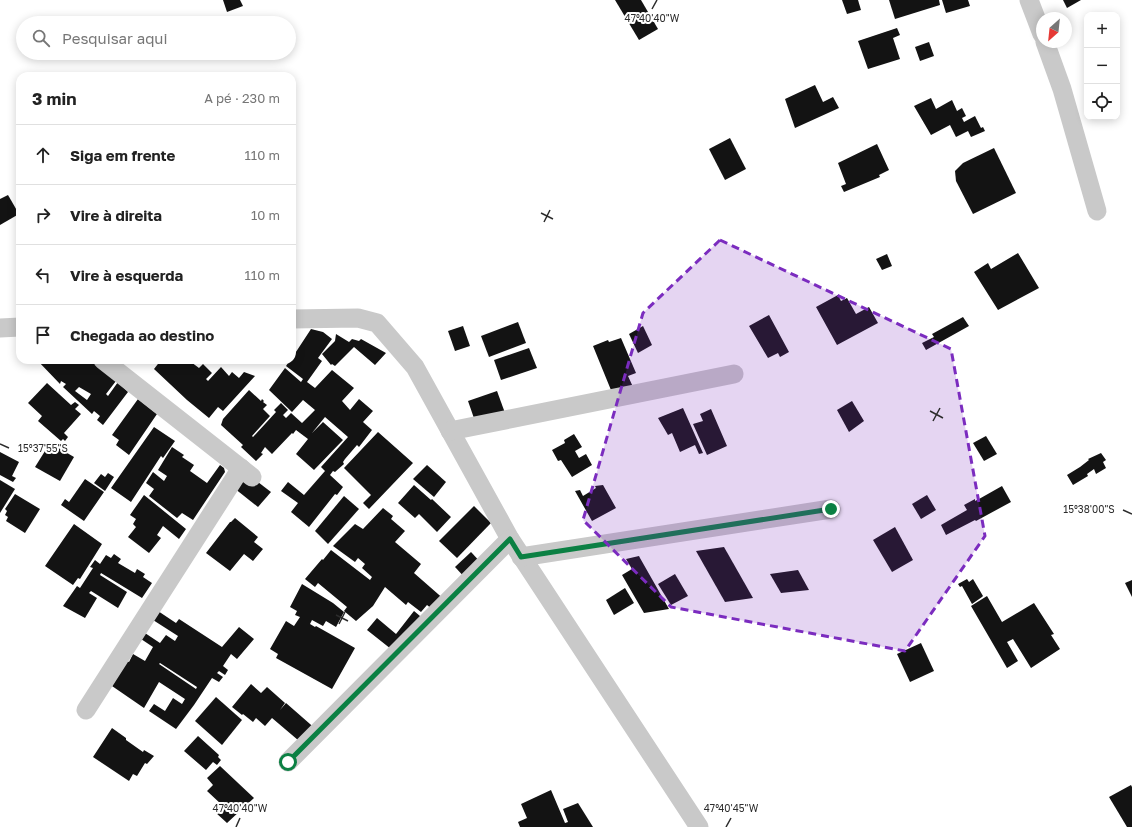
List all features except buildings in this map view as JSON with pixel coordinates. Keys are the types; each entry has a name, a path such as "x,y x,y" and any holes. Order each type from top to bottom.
{"street":[{"path":"1029,0 1036,18"},
{"path":"1047,48 1062,89 1097,211"},
{"path":"296,319 358,318 377,323 415,367 521,557 699,827"},
{"path":"0,328 16,327"},
{"path":"86,710 247,473 109,364"},
{"path":"450,431 734,374"},
{"path":"521,557 831,509"},
{"path":"288,762 510,539"}],"highlighted area":[{"path":"720,240 951,349 985,536 905,651 671,607 583,520 643,313"}],"route":[{"path":"288,762 510,539 521,557 831,509"}]}
